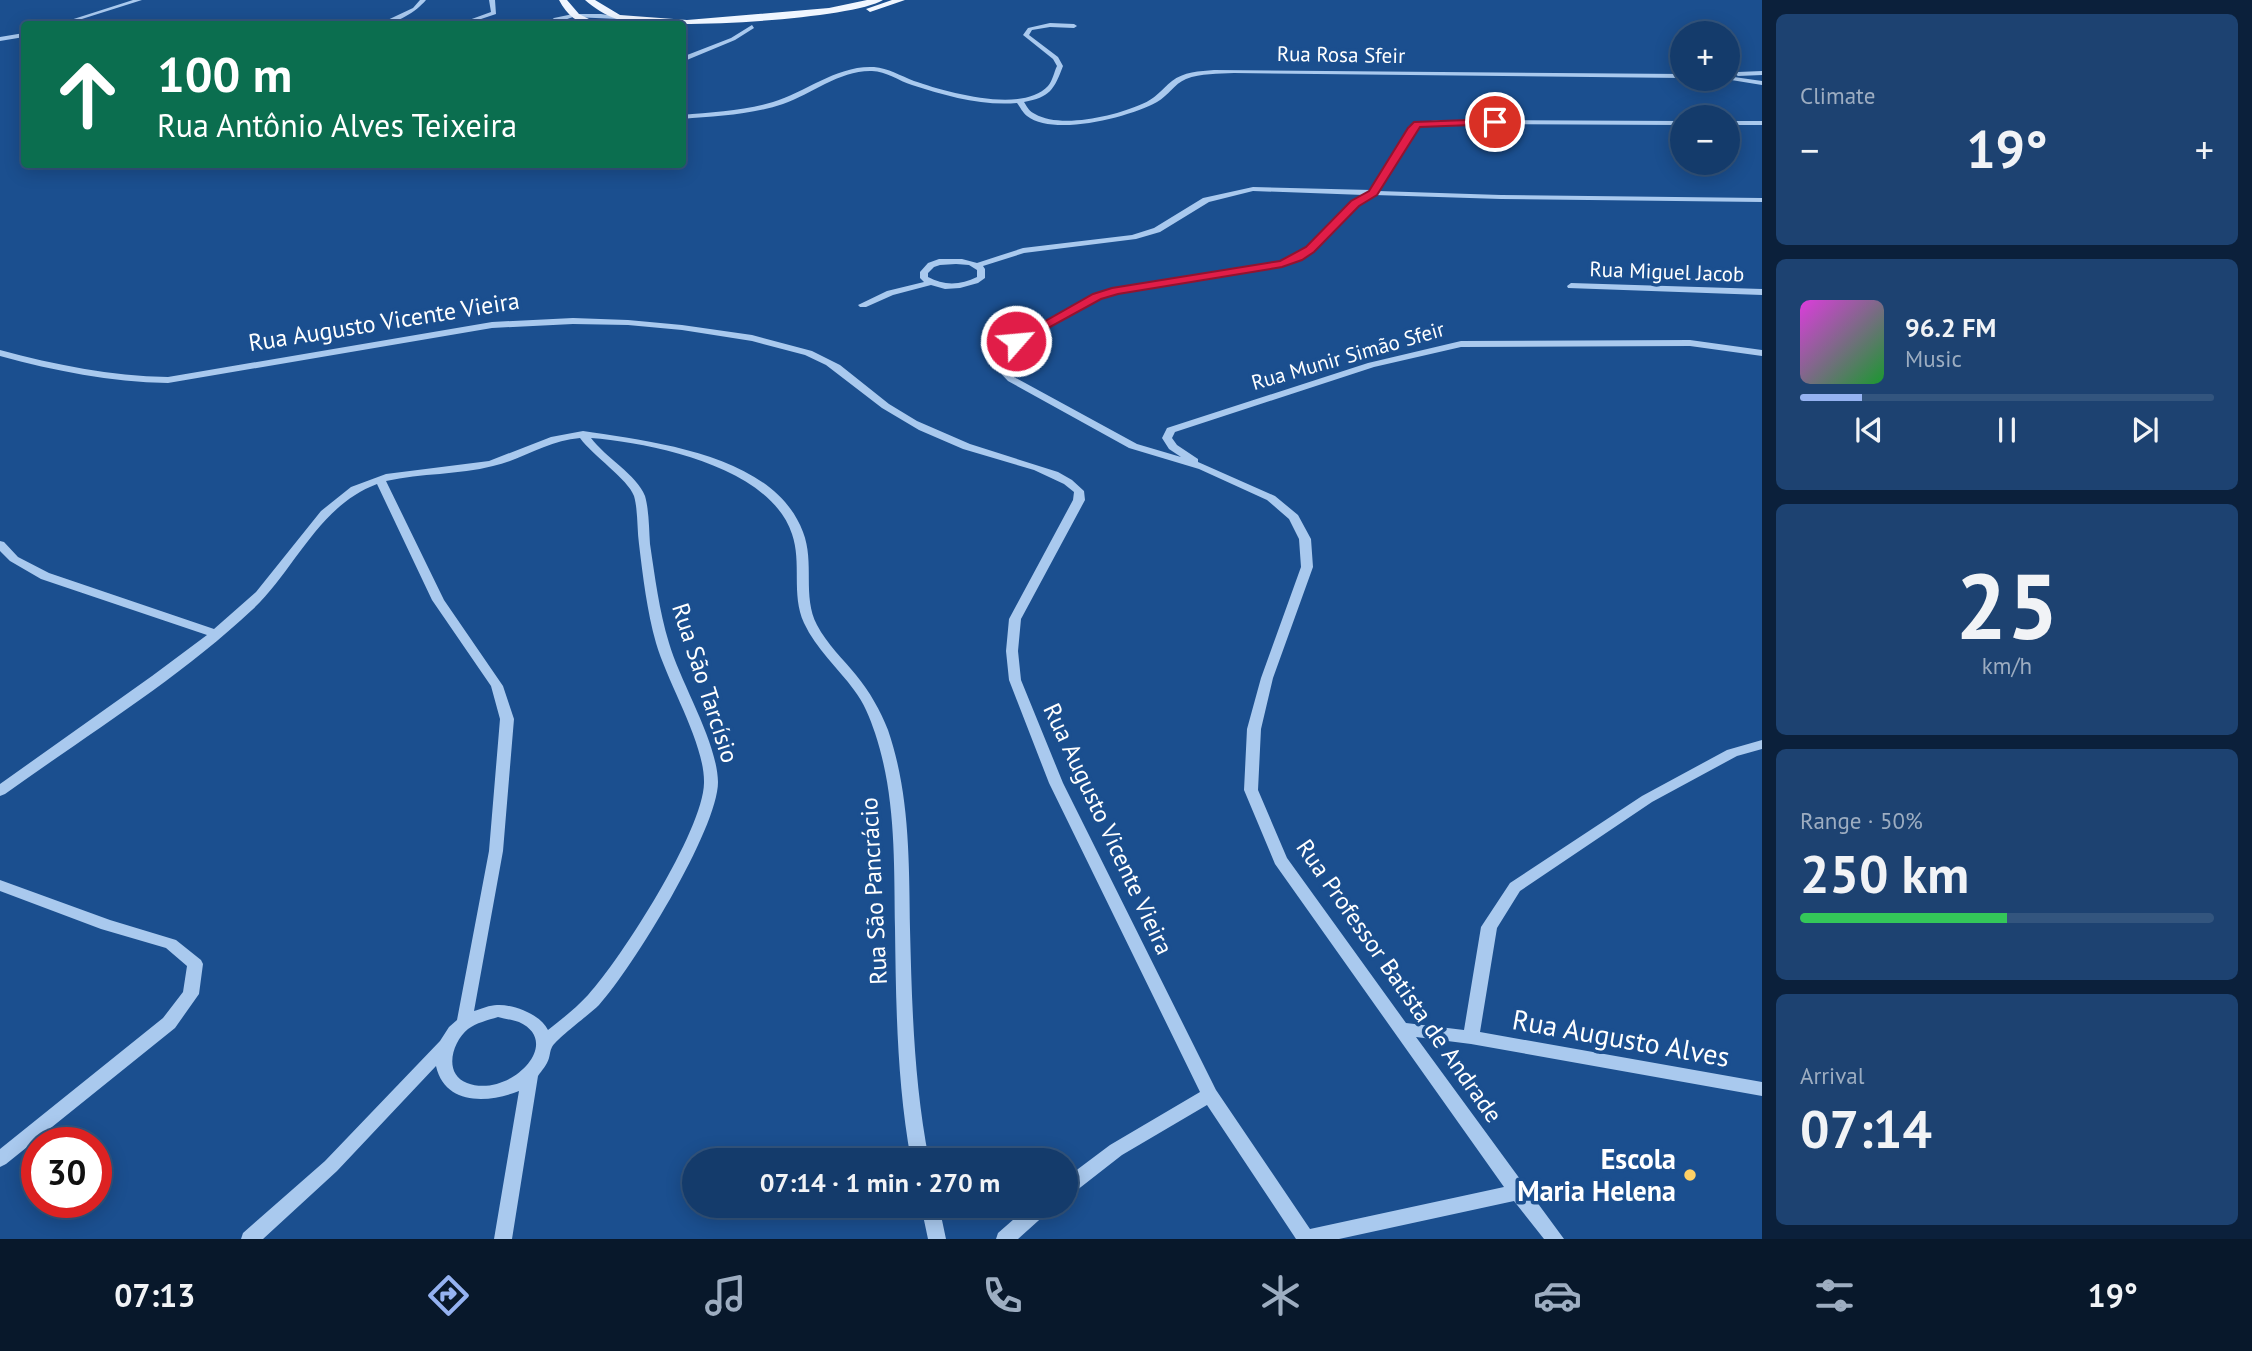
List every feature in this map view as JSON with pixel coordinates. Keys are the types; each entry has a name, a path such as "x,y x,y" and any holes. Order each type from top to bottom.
{"main road":[{"path":"563,0 568,11 587,21"},
{"path":"589,0 618,17 647,21"},
{"path":"686,22 829,11 879,0"},
{"path":"686,32 752,27 864,11 901,0"}],"street":[{"path":"71,21 139,0"},
{"path":"389,21 415,9 423,0"},
{"path":"470,21 494,13 492,0"},
{"path":"554,21 574,16 618,17"},
{"path":"686,117 767,107 844,72 858,70 886,71 926,87 993,100 1020,102 1042,96 1053,86 1060,66 1048,50 1026,35 1030,29 1050,25 1074,26"},
{"path":"686,58 733,39 752,27"},
{"path":"0,40 21,36"},
{"name":"Rua Rosa Sfeir","path":"1020,102 1030,114 1044,119 1096,121 1143,107 1160,98 1181,78 1234,71 1670,76"},
{"path":"1740,75 1762,73"},
{"path":"1740,79 1762,83"},
{"path":"1373,193 1412,128 1418,124 1670,123"},
{"path":"1740,123 1762,123"},
{"path":"978,265 981,278 969,284 943,286 924,278 924,272 931,265 949,261 978,265 1023,251 1133,237 1157,230 1206,200 1225,193 1253,189 1762,200"},
{"name":"Rua Professor Batista de Andrade","path":"1373,193 1355,203 1310,250 1282,264 1107,294 995,352 994,361 1011,379 1133,446 1203,467 1271,498 1294,517 1305,539 1307,567 1267,678 1254,729 1251,790 1280,860 1518,1192 1555,1239"},
{"path":"863,305 890,293 930,282"},
{"name":"Rua Miguel Jacob","path":"1571,286 1762,292"},
{"name":"Rua Augusto Vicente Vieira","path":"0,353 95,376 129,381 168,380 492,324 530,320 602,319 657,324 735,335 797,349 825,360 880,402 933,433 973,450 1053,474 1070,482 1079,491 1079,500 1015,619 1012,651 1015,680 1056,783 1210,1095 1305,1239"},
{"name":"Rua Munir Simão Sfeir","path":"1203,467 1173,447 1167,438 1171,430 1371,365 1433,349 1492,342 1690,343 1762,353"},
{"name":"Rua São Pancrácio","path":"0,791 216,634 251,605 330,508 354,489 380,479 485,466 511,459 543,443 583,434 614,437 658,447 730,470 761,486 790,517 803,547 801,577 805,611 821,644 867,699 888,751 900,819 904,1010 918,1148"},
{"name":"Rua São Tarcísio","path":"545,1042 594,999 626,956 674,878 699,824 711,787 708,757 669,663 654,612 639,496 631,482 591,448 583,434"},
{"path":"380,479 438,600 497,686 507,719 496,851 464,1024"},
{"path":"0,544 14,559 45,576 216,634"},
{"path":"1471,1037 1489,927 1515,887 1647,799 1732,753 1762,744"},
{"path":"0,885 94,921 171,944 195,964 191,994 169,1023 0,1159"},
{"path":"250,1239 331,1166 464,1024 489,1013 516,1013 531,1018 541,1029 545,1042 542,1060 530,1076 511,1088 488,1094 466,1091 450,1080 443,1064 445,1046"},
{"name":"Rua Augusto Alves","path":"1401,1028 1471,1037 1762,1089"},
{"path":"503,1239 530,1076"},
{"path":"1078,1179 1116,1150 1210,1095"},
{"path":"1305,1239 1518,1192"},
{"path":"933,1218 937,1239"},
{"path":"1005,1239 1029,1218"}],"place":[{"name":"Escola Maria Helena","path":"1690,1175"}],"route":[{"path":"1016,341 1097,297 1116,291 1282,264 1298,258 1310,250 1355,203 1373,193 1412,128 1428,122 1495,122"}]}
